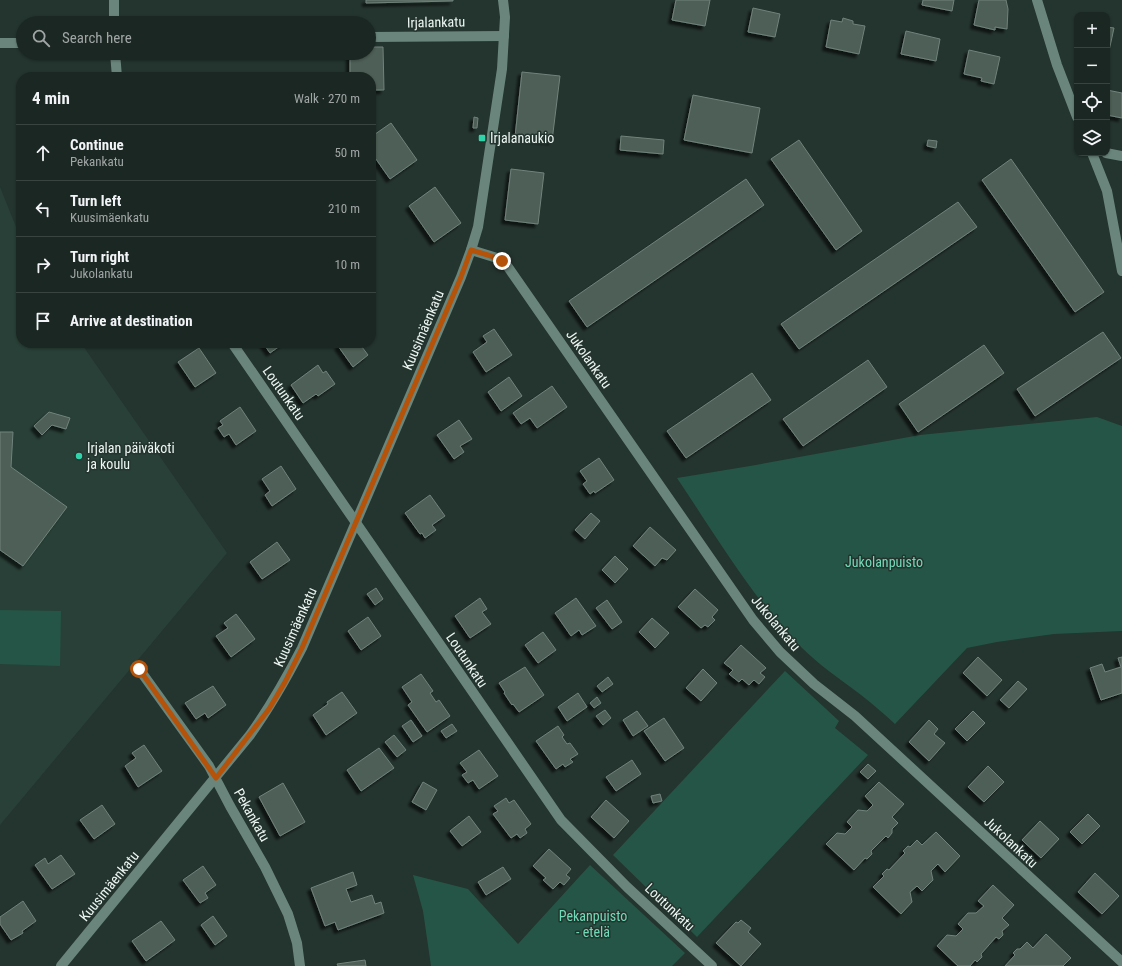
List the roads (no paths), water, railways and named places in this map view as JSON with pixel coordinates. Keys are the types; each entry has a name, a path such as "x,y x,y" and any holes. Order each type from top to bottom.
{"street":[{"path":"114,0 114,16"},
{"path":"471,250 478,227 502,69 505,17 503,0"},
{"path":"1037,0 1057,66 1074,109"},
{"name":"Irjalankatu","path":"376,37 504,36"},
{"path":"0,43 16,43"},
{"path":"116,60 117,72"},
{"path":"1110,154 1122,156"},
{"path":"1093,156 1107,191 1122,271"},
{"name":"Kuusimäenkatu","path":"61,966 216,778 261,720 285,682 356,523 461,277 471,250"},
{"name":"Jukolankatu","path":"471,250 498,258 508,267 753,620 780,652 814,684 855,716 1122,962"},
{"name":"Loutunkatu","path":"235,348 561,820 627,887 712,966"},
{"name":"Pekankatu","path":"139,669 216,778 264,866 288,914 297,943 300,966"}],"place":[{"name":"Irjalanaukio","path":"482,138"},
{"name":"Irjalan päiväkoti ja koulu","path":"79,456"}],"park label":[{"name":"Jukolanpuisto","path":"884,562"},
{"name":"Pekanpuisto - etelä","path":"593,924"}]}
